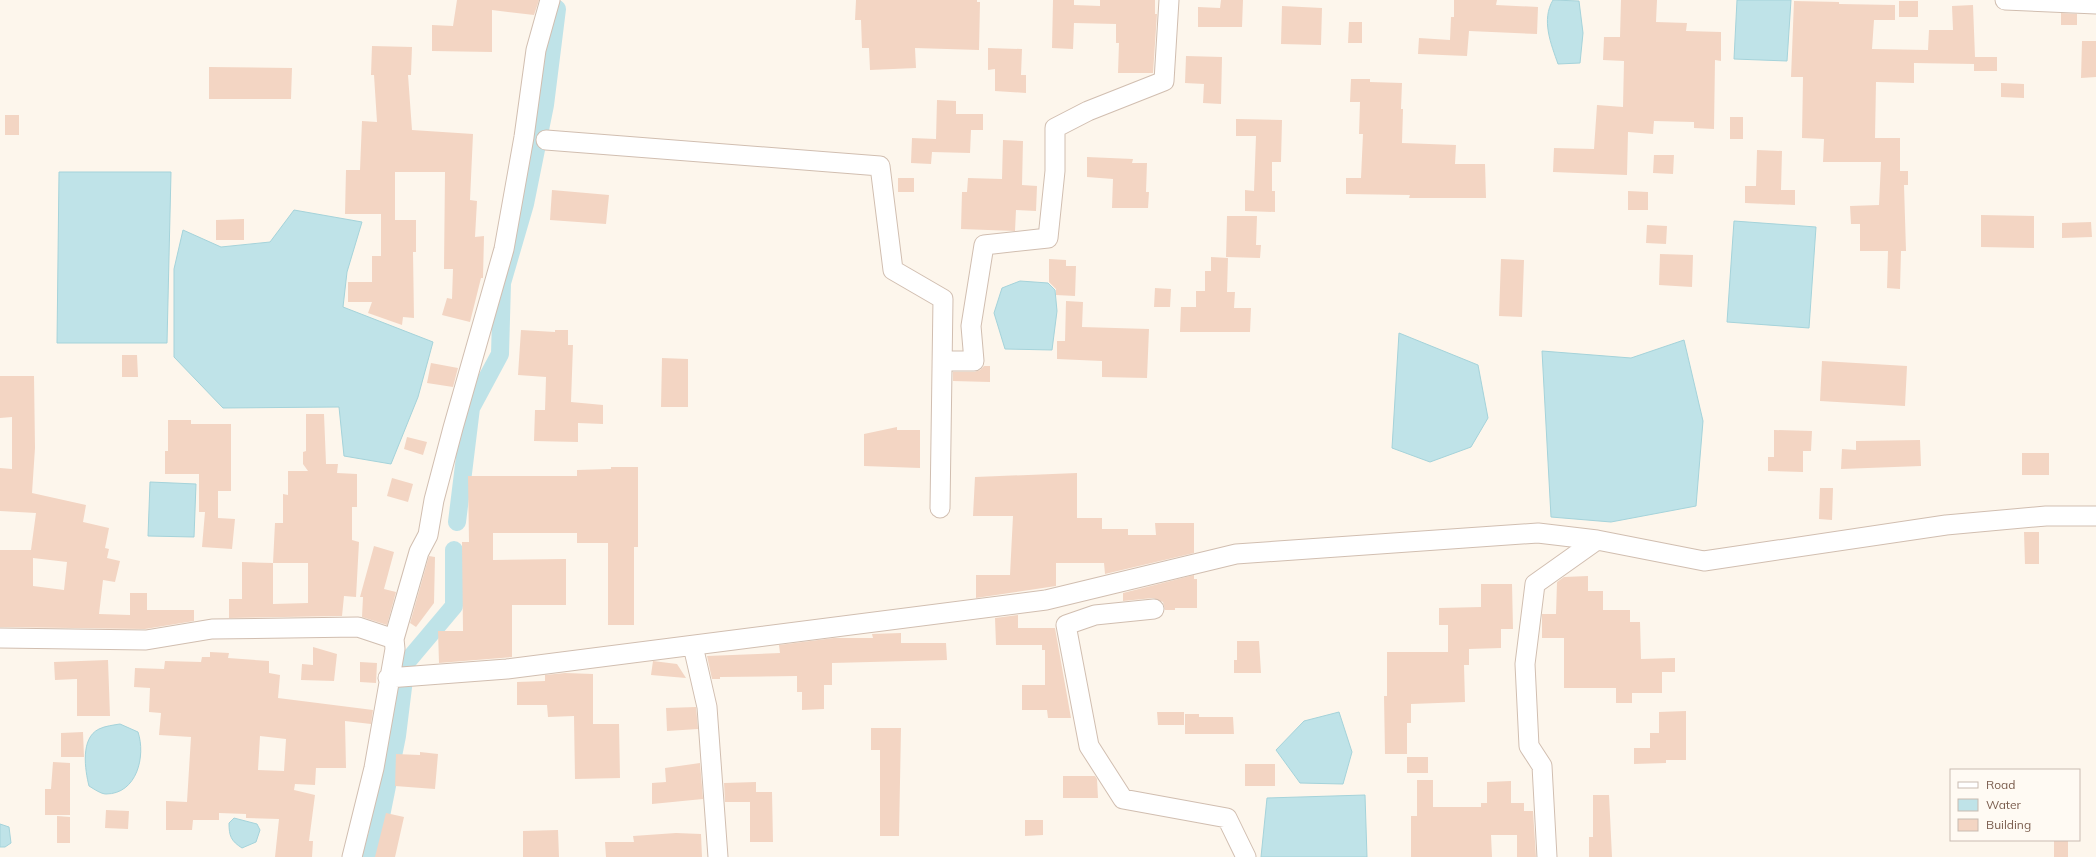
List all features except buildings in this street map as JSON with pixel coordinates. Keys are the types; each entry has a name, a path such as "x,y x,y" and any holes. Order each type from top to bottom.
{"street":[{"path":"352,857 374,768 388,678 395,649 394,639 419,552 428,535 434,500 452,428 504,249 524,137 536,50 550,0"},
{"path":"942,361 974,361 972,326 984,245 1048,238 1055,171 1055,128 1115,100 1164,81 1169,0"},
{"path":"2005,0 2038,3 2065,1 2096,4"},
{"path":"546,140 880,166 893,270 942,300 940,508"},
{"path":"388,678 507,669 1046,600 1236,554 1538,533 1597,540 1704,561 1946,525 2046,516 2096,516"},
{"path":"1547,857 1542,766 1529,746 1526,672 1535,584 1597,540"},
{"path":"1154,609 1095,615 1066,625 1089,746 1123,799 1227,818 1246,857"},
{"path":"0,638 27,640 146,640 212,629 358,627 394,639"},
{"path":"693,646 707,707 718,857"}],"water":[{"path":"1553,0 1579,1 1583,33 1580,63 1558,64 1550,40 1547,24 1549,8"},
{"path":"1737,0 1791,0 1787,61 1734,59"},
{"path":"59,172 171,172 167,343 57,343"},
{"path":"294,210 362,222 347,272 343,307 433,342 418,397 391,464 344,456 339,407 223,408 174,357 174,269 183,230 221,247 270,242"},
{"path":"1734,221 1816,227 1809,328 1727,322"},
{"path":"1020,281 1048,283 1055,290 1057,311 1052,350 1005,349 994,313 1002,288"},
{"path":"1399,333 1478,365 1488,418 1471,447 1430,462 1392,448"},
{"path":"1684,340 1703,421 1696,506 1611,522 1551,517 1542,351 1631,358"},
{"path":"150,482 196,484 194,537 148,536"},
{"path":"1339,712 1352,752 1343,784 1300,783 1276,750 1304,721"},
{"path":"120,724 138,732 141,752 140,762 132,781 125,788 117,792 104,794 89,786 85,763 86,747 93,733 107,726"},
{"path":"1365,795 1367,857 1261,857 1267,798"},
{"path":"234,818 257,824 260,830 256,842 242,848 235,843 231,838 229,828 229,823"},
{"path":"0,824 9,827 11,843 5,847 0,847"}],"waterway":[{"path":"457,522 471,408 500,354 502,283 525,204 545,105 557,9"},
{"path":"370,857 377,836 397,736 406,663 454,606 454,550"}]}
